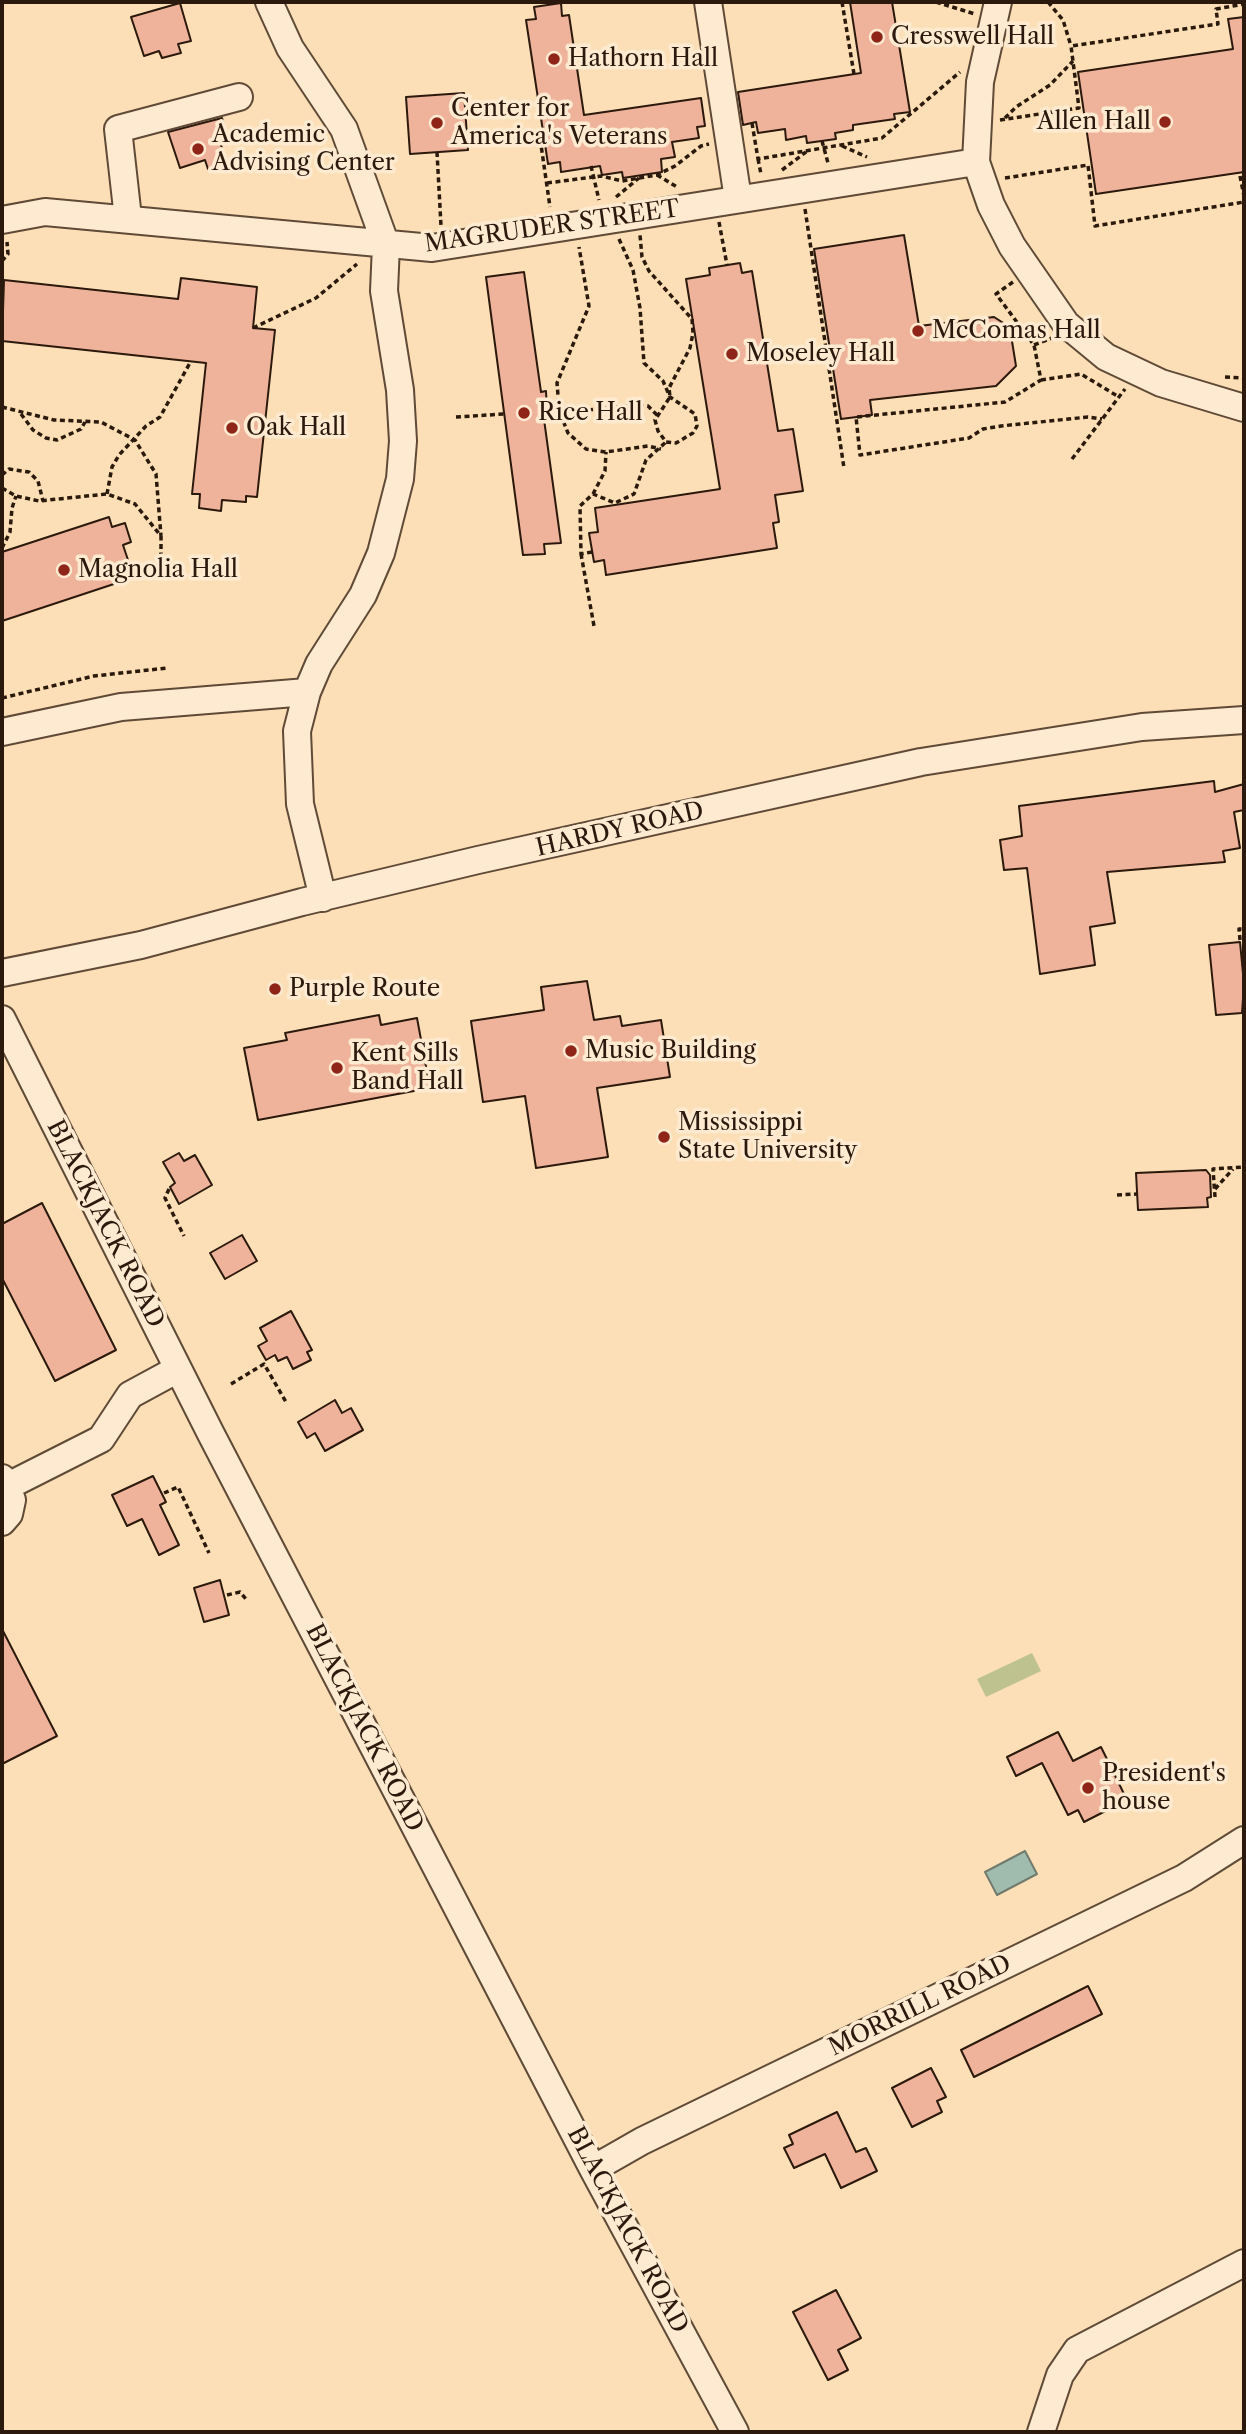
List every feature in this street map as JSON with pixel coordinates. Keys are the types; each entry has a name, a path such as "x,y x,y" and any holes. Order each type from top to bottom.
{"street":[{"path":"269,2 289,48 344,130 386,255 384,290 400,390 400,479 377,564 363,595 319,663 307,692 297,731 300,804 323,898"},
{"path":"708,2 742,194"},
{"path":"991,9 977,123 979,171 1002,228 1034,280 1066,324 1106,357 1145,376 1244,408"},
{"path":"128,218 118,129 239,97"},
{"name":"MAGRUDER STREET","path":"4,235 45,212 128,218 386,255 742,194 979,171"},
{"path":"2,732 121,707 307,692"},
{"name":"HARDY ROAD","path":"2,973 141,945 478,860 933,760 1142,727 1244,720"},
{"name":"BLACKJACK ROAD","path":"2,1019 178,1369 593,2169 735,2432"},
{"path":"2,1522 11,1507 5,1482 101,1439 130,1395 178,1369"},
{"name":"MORRILL ROAD","path":"593,2169 642,2141 1184,1878 1244,1840"},
{"path":"1041,2432 1060,2375 1077,2350 1244,2263"}],"path":[{"path":"842,2 854,74"},
{"path":"936,2 991,9"},
{"path":"977,123 1079,108 1071,46 1063,20 1048,2"},
{"path":"1071,46 1218,23 1216,9 1244,5"},
{"path":"1004,120 1016,107 1050,85 1073,61"},
{"path":"758,159 882,138 962,71"},
{"path":"742,194 758,159 752,123"},
{"path":"540,131 551,208"},
{"path":"822,141 829,165"},
{"path":"547,183 595,177 622,181 657,175 675,166 701,146 715,143"},
{"path":"840,145 871,159 860,160"},
{"path":"808,151 779,172 796,170 844,468"},
{"path":"437,152 441,228"},
{"path":"818,166 839,163"},
{"path":"979,171 1088,165 1096,226 1244,202"},
{"path":"591,166 599,200"},
{"path":"705,225 770,173"},
{"path":"657,175 678,188 666,190"},
{"path":"1240,176 1244,196"},
{"path":"615,198 639,178"},
{"path":"591,201 628,196"},
{"path":"538,211 561,206"},
{"path":"429,229 451,228"},
{"path":"621,248 628,253 640,308 644,363 663,381 670,397 695,414 696,426 686,440 666,442 658,431 657,413 670,397 669,388 690,348 692,319 649,271 642,257 641,232"},
{"path":"4,235 19,240"},
{"path":"2,261 8,254 4,235"},
{"path":"565,249 579,247 589,306 557,383 560,419 575,442 586,449 606,452 648,446 661,449"},
{"path":"349,262 358,263 386,255"},
{"path":"253,328 316,298 358,263"},
{"path":"1017,278 996,294 1034,345 1041,380"},
{"path":"1034,345 1058,336"},
{"path":"107,494 112,467 119,455 146,426 160,417 191,361"},
{"path":"1102,419 1001,426 982,429 969,438 860,455 856,417 1005,402 1041,380 1080,374 1119,397"},
{"path":"1072,459 1128,385"},
{"path":"560,419 560,414 637,405 649,406 657,413"},
{"path":"2,407 21,414 101,422 135,440 156,474 161,576"},
{"path":"21,414 33,430 46,438 57,440 81,429 85,422"},
{"path":"456,417 504,414"},
{"path":"593,494 615,503 634,494 646,460 666,442"},
{"path":"594,626 578,538 580,506 593,494 606,471 606,452"},
{"path":"2,475 9,469 29,472 38,481 43,501"},
{"path":"2,488 16,496 43,501 107,494 135,505 161,536"},
{"path":"2,548 10,531 16,496"},
{"path":"581,554 592,552"},
{"path":"2,698 94,676 167,668"},
{"path":"1240,940 1239,929 1244,929"},
{"path":"1244,974 1244,992"},
{"path":"1215,1197 1213,1169 1244,1167"},
{"path":"1214,1190 1235,1168"},
{"path":"169,1189 165,1198 184,1236"},
{"path":"1117,1195 1137,1194"},
{"path":"231,1384 264,1364 286,1402"},
{"path":"164,1493 178,1487 209,1553"},
{"path":"227,1595 240,1592 246,1599"}],"green space":[{"path":"1032,1653 1041,1671 986,1697 977,1679"}],"shaded area":[{"path":"1025,1851 1037,1874 997,1895 985,1872"}],"building":[{"name":"Cresswell Hall","path":"850,2 892,2 910,112 894,114 895,119 853,125 853,130 835,133 836,139 807,143 806,136 786,140 785,129 758,133 756,122 743,125 738,92 861,73"},
{"path":"180,3 191,41 178,44 181,53 162,58 159,51 144,56 131,17"},
{"name":"Hathorn Hall","path":"561,3 562,16 569,15 584,115 701,98 705,126 697,127 699,138 672,142 675,157 661,159 662,172 623,178 622,172 602,175 600,166 561,172 560,162 548,164 526,20 536,19 534,7"},
{"name":"Allen Hall","path":"1244,17 1244,172 1096,194 1078,72 1233,49 1228,19"},
{"name":"Center for America's Veterans","path":"464,93 468,150 410,154 406,97"},
{"name":"Academic Advising Center","path":"222,118 228,136 219,139 227,163 208,169 205,160 180,168 168,132"},
{"name":"McComas Hall","path":"904,235 919,326 994,317 1005,324 1011,335 1016,366 996,386 870,400 872,415 841,419 814,249"},
{"name":"Moseley Hall","path":"740,263 742,273 752,271 778,431 793,429 803,491 775,495 779,522 773,523 777,548 606,575 604,560 594,562 589,533 598,532 595,508 720,489 686,279 710,275 709,268"},
{"name":"Rice Hall","path":"524,272 541,392 546,391 547,412 543,412 561,543 544,544 545,554 523,555 486,277"},
{"name":"Oak Hall","path":"181,278 257,287 253,328 275,330 257,497 246,496 246,502 222,500 221,511 199,508 200,494 192,494 206,363 2,341 4,280 178,299"},
{"name":"Magnolia Hall","path":"109,517 112,527 125,523 131,542 123,545 131,569 123,571 126,580 2,621 2,552"},
{"path":"1214,781 1215,792 1244,784 1244,810 1234,812 1240,848 1223,851 1225,862 1107,872 1115,923 1090,927 1095,965 1040,974 1027,868 1004,870 1000,840 1022,836 1019,806"},
{"path":"1240,942 1244,984 1242,1013 1216,1015 1209,945"},
{"name":"Music Building","path":"587,981 594,1020 620,1016 622,1026 661,1020 670,1077 597,1088 608,1157 536,1168 525,1096 483,1102 471,1021 544,1010 541,987"},
{"name":"Kent Sills Band Hall","path":"379,1015 381,1025 417,1018 430,1088 258,1120 244,1048 287,1040 285,1033"},
{"path":"179,1153 184,1161 195,1155 212,1185 179,1204 170,1187 175,1183 163,1162"},
{"path":"1206,1170 1210,1175 1211,1197 1207,1198 1208,1207 1138,1210 1136,1173"},
{"path":"42,1203 116,1350 55,1381 2,1278 2,1224"},
{"path":"242,1235 257,1261 225,1279 210,1253"},
{"path":"291,1311 312,1350 307,1352 311,1360 293,1369 287,1357 278,1361 275,1355 266,1360 258,1346 267,1341 260,1328"},
{"path":"335,1400 342,1413 351,1408 363,1430 325,1451 315,1433 307,1438 298,1422"},
{"path":"153,1476 166,1502 160,1505 179,1545 159,1555 142,1519 127,1526 112,1495"},
{"path":"220,1580 229,1615 204,1622 194,1588"},
{"path":"2,1629 57,1736 2,1764"},
{"name":"President's house","path":"1058,1732 1073,1761 1101,1747 1127,1800 1084,1822 1078,1810 1068,1815 1042,1763 1016,1776 1007,1757"},
{"path":"1088,1986 1102,2014 974,2077 961,2050"},
{"path":"931,2068 946,2097 937,2101 942,2112 912,2127 892,2088"},
{"path":"837,2112 856,2152 866,2148 877,2171 841,2188 825,2154 794,2168 784,2148 793,2144 789,2135"},
{"path":"836,2290 861,2338 838,2350 848,2370 828,2380 793,2312"}],"place":[{"name":"Cresswell Hall","path":"877,37"},
{"name":"Hathorn Hall","path":"554,59"},
{"name":"Allen Hall","path":"1165,122"},
{"name":"Center for America's Veterans","path":"437,123"},
{"name":"Academic Advising Center","path":"198,149"},
{"name":"McComas Hall","path":"918,331"},
{"name":"Moseley Hall","path":"732,354"},
{"name":"Rice Hall","path":"524,413"},
{"name":"Oak Hall","path":"232,428"},
{"name":"Magnolia Hall","path":"64,570"},
{"name":"Purple Route","path":"275,989"},
{"name":"Music Building","path":"571,1051"},
{"name":"Kent Sills Band Hall","path":"337,1068"},
{"name":"Mississippi State University","path":"664,1137"},
{"name":"President's house","path":"1088,1788"}]}
